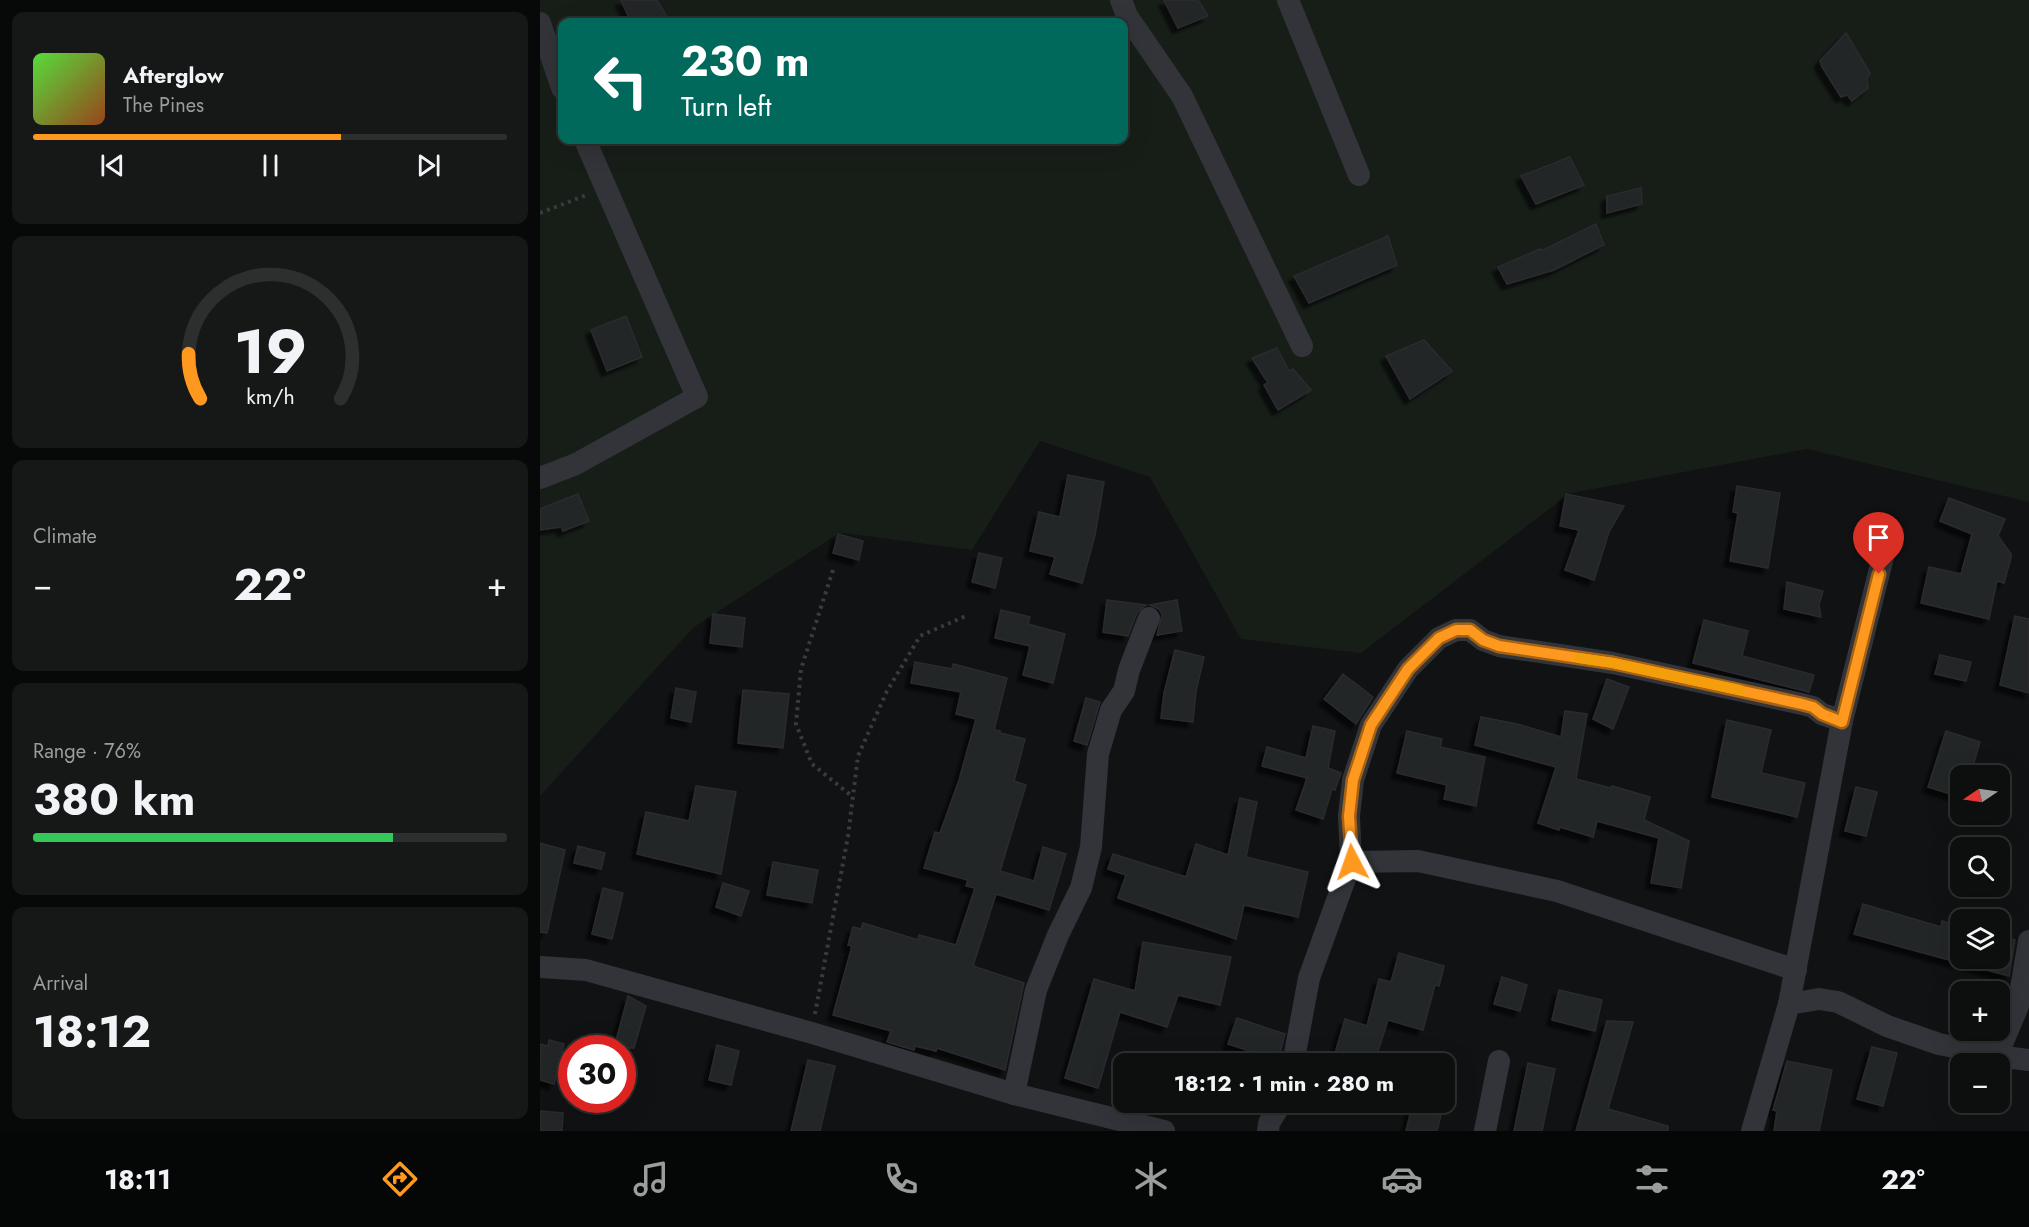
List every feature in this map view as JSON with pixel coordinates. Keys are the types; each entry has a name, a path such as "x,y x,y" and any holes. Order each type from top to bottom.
{"street":[{"path":"1121,0 1127,16 1182,96 1302,346"},
{"path":"1288,0 1359,175"},
{"path":"540,23 558,76"},
{"path":"540,478 576,464 697,397 587,144"},
{"path":"1752,1131 1797,970 1842,722 1888,537"},
{"path":"1014,1094 1036,990 1058,935 1081,888 1092,847 1098,754 1111,710 1124,691 1129,670 1149,618"},
{"path":"1295,1053 1310,978 1352,862 1349,816 1353,780 1371,725 1408,669 1439,638 1456,630 1470,630 1483,640 1499,646 1613,663 1802,704 1842,722"},
{"path":"1352,862 1418,861 1557,891 1797,970"},
{"path":"1998,1053 2018,1005 2029,941"},
{"path":"542,967 586,970 812,1033 1014,1094 1164,1131"},
{"path":"1789,1004 1819,999 1838,1002 1887,1026 1939,1044 1982,1053"},
{"path":"2010,1058 2029,1060"},
{"path":"1485,1131 1499,1061"},
{"path":"1268,1131 1269,1123 1275,1113"}],"path":[{"path":"540,213 606,187"},
{"path":"833,570 801,669 796,724 812,764 853,798"},
{"path":"812,1033 848,836 858,756 887,691 920,636 968,615"}],"shaded area":[{"path":"540,0 2029,0 2029,502 1807,449 1566,494 1361,653 1241,639 1150,477 1040,441 972,550 838,534 694,627 540,796"}],"building":[{"path":"621,0 657,0 667,17 665,18 629,18"},
{"path":"1164,0 1198,0 1208,16 1178,28"},
{"path":"1846,33 1870,73 1867,79 1868,88 1852,101 1847,95 1841,97 1820,61"},
{"path":"1570,157 1584,185 1536,204 1521,176"},
{"path":"1641,188 1642,204 1607,213 1607,196"},
{"path":"1596,224 1604,245 1554,270 1507,284 1498,267 1540,249 1541,251"},
{"path":"1388,236 1397,265 1309,303 1294,276"},
{"path":"626,316 642,357 607,371 591,330"},
{"path":"1424,340 1452,371 1410,399 1386,356"},
{"path":"1277,348 1289,371 1293,369 1311,390 1278,410 1264,385 1268,383 1252,358"},
{"path":"1068,475 1104,482 1095,535 1082,583 1050,574 1055,557 1030,551 1039,512 1060,517"},
{"path":"1737,486 1780,493 1768,568 1730,561 1738,513 1733,512"},
{"path":"578,494 589,521 563,531 561,527 540,530 540,509"},
{"path":"1566,494 1624,506 1609,532 1594,580 1565,570 1579,530 1560,526"},
{"path":"1949,498 2005,519 1998,536 2011,554 2011,558 2004,583 1997,581 1989,619 1921,603 1929,567 1961,574 1972,534 1940,521"},
{"path":"838,534 863,541 859,560 833,553"},
{"path":"979,553 1002,558 995,588 972,582"},
{"path":"1787,582 1823,591 1819,605 1821,617 1784,609"},
{"path":"1107,600 1146,605 1137,613 1128,636 1103,632"},
{"path":"1177,600 1182,631 1157,635 1162,615 1159,609 1150,605"},
{"path":"1001,610 1030,617 1028,624 1065,634 1053,683 1023,675 1030,646 995,638"},
{"path":"713,614 745,618 742,647 710,643"},
{"path":"2015,616 2029,619 2029,693 2000,685"},
{"path":"1704,620 1748,631 1742,656 1814,675 1809,692 1693,663"},
{"path":"1175,650 1204,657 1196,691 1193,722 1161,718 1164,693"},
{"path":"1940,655 1971,662 1966,681 1935,674"},
{"path":"915,662 952,669 953,664 1007,678 994,730 1025,739 1014,781 1026,785 1000,871 1034,881 1043,847 1066,854 1049,910 996,894 973,966 1024,983 1005,1070 937,1048 936,1051 915,1046 914,1050 887,1042 891,1031 833,1015 852,946 848,945 853,927 861,929 863,923 918,940 919,935 956,945 975,888 966,886 968,880 924,868 935,832 940,833 959,780 976,719 956,714 961,692 911,683"},
{"path":"1343,674 1373,697 1356,724 1324,699"},
{"path":"1607,679 1629,687 1613,729 1593,719"},
{"path":"676,688 696,692 691,722 671,718"},
{"path":"743,690 789,694 783,748 738,743"},
{"path":"1086,698 1100,702 1087,745 1074,741"},
{"path":"1565,711 1587,714 1576,779 1650,797 1644,820 1689,841 1681,888 1651,883 1659,838 1597,821 1593,837 1538,823 1556,767 1475,745 1481,717 1517,724 1561,737"},
{"path":"1727,720 1771,730 1761,773 1805,783 1797,817 1712,797"},
{"path":"1313,726 1335,731 1328,768 1341,773 1335,790 1332,789 1323,819 1296,810 1307,778 1262,766 1267,747 1306,758"},
{"path":"1407,731 1442,739 1440,747 1485,757 1476,806 1444,799 1447,785 1397,773"},
{"path":"1946,731 1980,742 1973,765 1950,765 1950,794 1928,787"},
{"path":"696,786 736,792 721,874 637,854 646,812 689,821"},
{"path":"1856,787 1877,792 1866,836 1845,831"},
{"path":"1240,798 1257,802 1246,857 1308,872 1298,917 1244,905 1236,939 1118,898 1126,875 1108,869 1113,854 1186,877 1196,844 1228,855"},
{"path":"540,843 565,850 547,933 540,932"},
{"path":"578,846 605,853 601,869 574,863"},
{"path":"773,862 818,870 812,903 767,895"},
{"path":"723,883 749,891 741,916 716,907"},
{"path":"603,888 623,893 612,939 592,934"},
{"path":"1863,904 1941,927 1942,921 1950,923 1950,960 1854,934"},
{"path":"2010,939 2015,940 2009,976 1983,969 2010,969"},
{"path":"1143,942 1231,957 1220,1005 1178,995 1167,1027 1120,1012 1098,1088 1065,1078 1094,979 1135,991"},
{"path":"1399,953 1444,966 1439,986 1435,985 1423,1030 1388,1020 1378,1053 1335,1053 1345,1019 1367,1026 1379,979 1391,982"},
{"path":"1502,977 1527,985 1520,1011 1494,1004"},
{"path":"1559,990 1602,1000 1595,1031 1552,1020"},
{"path":"628,996 646,1006 636,1041 636,1035 618,1035"},
{"path":"1237,1018 1285,1034 1280,1053 1256,1053 1228,1044"},
{"path":"1607,1021 1633,1022 1608,1109 1668,1126 1668,1131 1576,1131"},
{"path":"549,1040 558,1042 558,1068 554,1084 540,1080 540,1044 548,1046"},
{"path":"717,1045 739,1051 731,1085 709,1080"},
{"path":"1872,1047 1897,1053 1883,1106 1857,1099"},
{"path":"808,1060 835,1066 820,1131 791,1131"},
{"path":"1787,1061 1832,1070 1819,1131 1774,1131 1777,1111 1773,1110"},
{"path":"1528,1063 1555,1069 1542,1131 1514,1131"},
{"path":"540,1111 563,1113 562,1131 540,1131"},
{"path":"1410,1113 1442,1113 1437,1131 1406,1131"}],"slow traffic":[{"path":"1579,658 1740,690"}],"route":[{"path":"1352,862 1349,816 1353,780 1371,725 1408,669 1439,638 1456,630 1470,630 1483,640 1499,646 1613,663 1802,704 1842,722 1879,574"}]}
